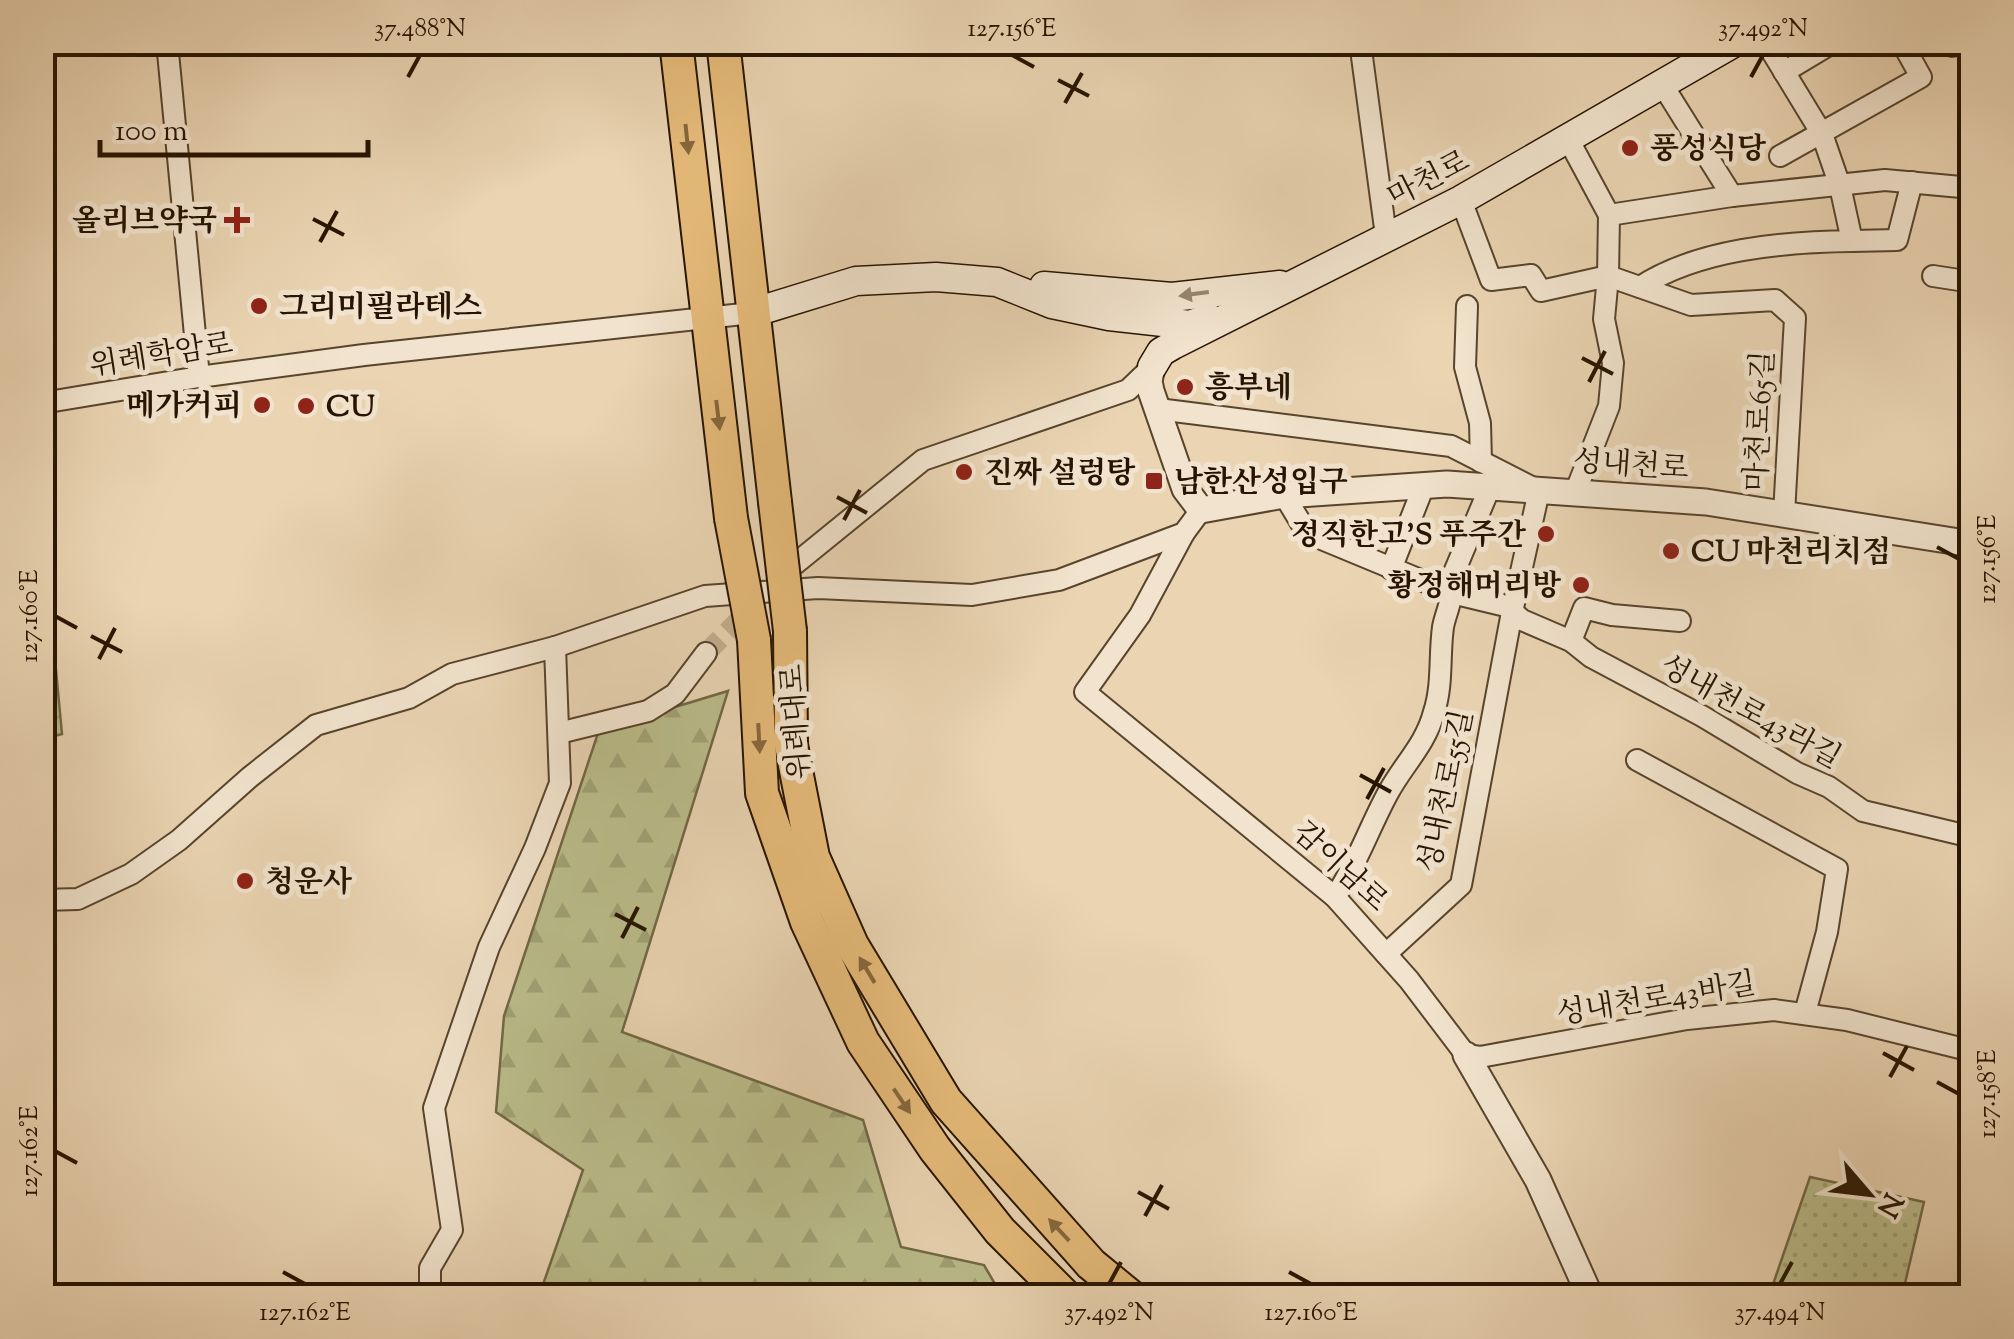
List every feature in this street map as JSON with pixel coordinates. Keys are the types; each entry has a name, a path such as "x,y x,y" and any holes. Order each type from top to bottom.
{"main road":[{"name":"위례대로","path":"676,42 731,518 754,640 762,793 807,922 862,1042 934,1149 989,1217 1065,1296"},
{"name":"위례대로","path":"723,42 790,631 791,745 812,857 852,945 946,1102 1090,1264 1130,1296"},
{"name":"마천로","path":"1152,367 1164,350 1461,200 1734,42"},
{"path":"752,312 856,280 936,277 1172,296 1292,284"},
{"path":"997,282 1071,308 1190,325 1253,303"}],"street":[{"path":"168,42 199,377"},
{"path":"1360,42 1386,236"},
{"path":"1766,42 1822,134 1840,186 1852,241"},
{"path":"1784,72 1834,42"},
{"path":"1780,156 1920,77 1906,50 1916,42"},
{"path":"1948,42 1952,46 1972,43"},
{"path":"1662,84 1732,196"},
{"path":"1568,137 1610,215 1604,319 1613,363 1609,406 1575,493"},
{"path":"1610,215 1732,196 1886,180 1972,188"},
{"path":"1640,288 1679,265 1792,242 1897,240 1912,182"},
{"path":"1461,200 1491,280 1530,275 1540,291 1608,276"},
{"name":"마천로65길","path":"1608,276 1691,306 1775,300 1795,318 1784,514"},
{"path":"1933,276 1972,282"},
{"path":"1467,306 1465,368 1480,423 1481,462"},
{"name":"위례학암로","path":"42,402 199,377 752,312"},
{"path":"42,900 78,899 132,874 179,840 316,725 409,698 452,674 555,647 706,596 818,588 972,596 1059,580 1184,533 1202,510 1185,489 1149,381 1152,367"},
{"path":"795,564 923,460 1128,390 1152,367"},
{"path":"1158,409 1451,446 1539,491"},
{"name":"성내천로","path":"1202,510 1284,495 1447,484 1706,502 1972,544"},
{"path":"1335,897 1350,875 1389,790 1420,747 1433,717 1440,689 1444,625 1452,593 1450,582 1490,487"},
{"path":"1391,569 1423,488"},
{"name":"성내천로55길","path":"1386,954 1461,886 1512,612 1539,491"},
{"path":"1284,495 1306,532 1452,593 1506,606 1512,612"},
{"name":"감이남로","path":"1184,533 1140,615 1084,692 1335,897 1386,954 1466,1055 1538,1180 1590,1296"},
{"path":"1570,641 1584,608 1588,607 1612,615 1680,621"},
{"name":"성내천로43라길","path":"1512,612 1570,641 1590,657 1797,772 1829,786 1863,810 1972,836"},
{"path":"430,1296 430,1268 452,1230 434,1108 489,946 535,848 560,782 555,647"},
{"path":"559,734 648,712 676,694 706,653"},
{"path":"1637,760 1837,870 1827,932 1805,1014"},
{"name":"성내천로43바길","path":"1466,1055 1480,1058 1688,1019 1774,1010 1846,1020 1972,1051"}],"green space":[{"path":"43,617 51,617 62,734 43,739"},
{"path":"728,691 622,1032 863,1120 901,1247 984,1265 1002,1296 539,1296 583,1170 496,1112 504,1016 599,730"},
{"path":"1810,1177 1924,1202 1902,1296 1769,1296"}],"tunnel":[{"path":"706,653 754,605"}],"place":[{"name":"풍성식당","path":"1630,148"},
{"name":"올리브약국","path":"237,220"},
{"name":"그리미필라테스","path":"259,306"},
{"name":"흥부네","path":"1185,387"},
{"name":"메가커피","path":"262,405"},
{"name":"CU","path":"306,406"},
{"name":"진짜 설렁탕","path":"964,472"},
{"name":"남한산성입구","path":"1154,481"},
{"name":"정직한고'S 푸주간","path":"1546,534"},
{"name":"CU 마천리치점","path":"1671,551"},
{"name":"황정해머리방","path":"1581,585"},
{"name":"청운사","path":"245,881"}]}
